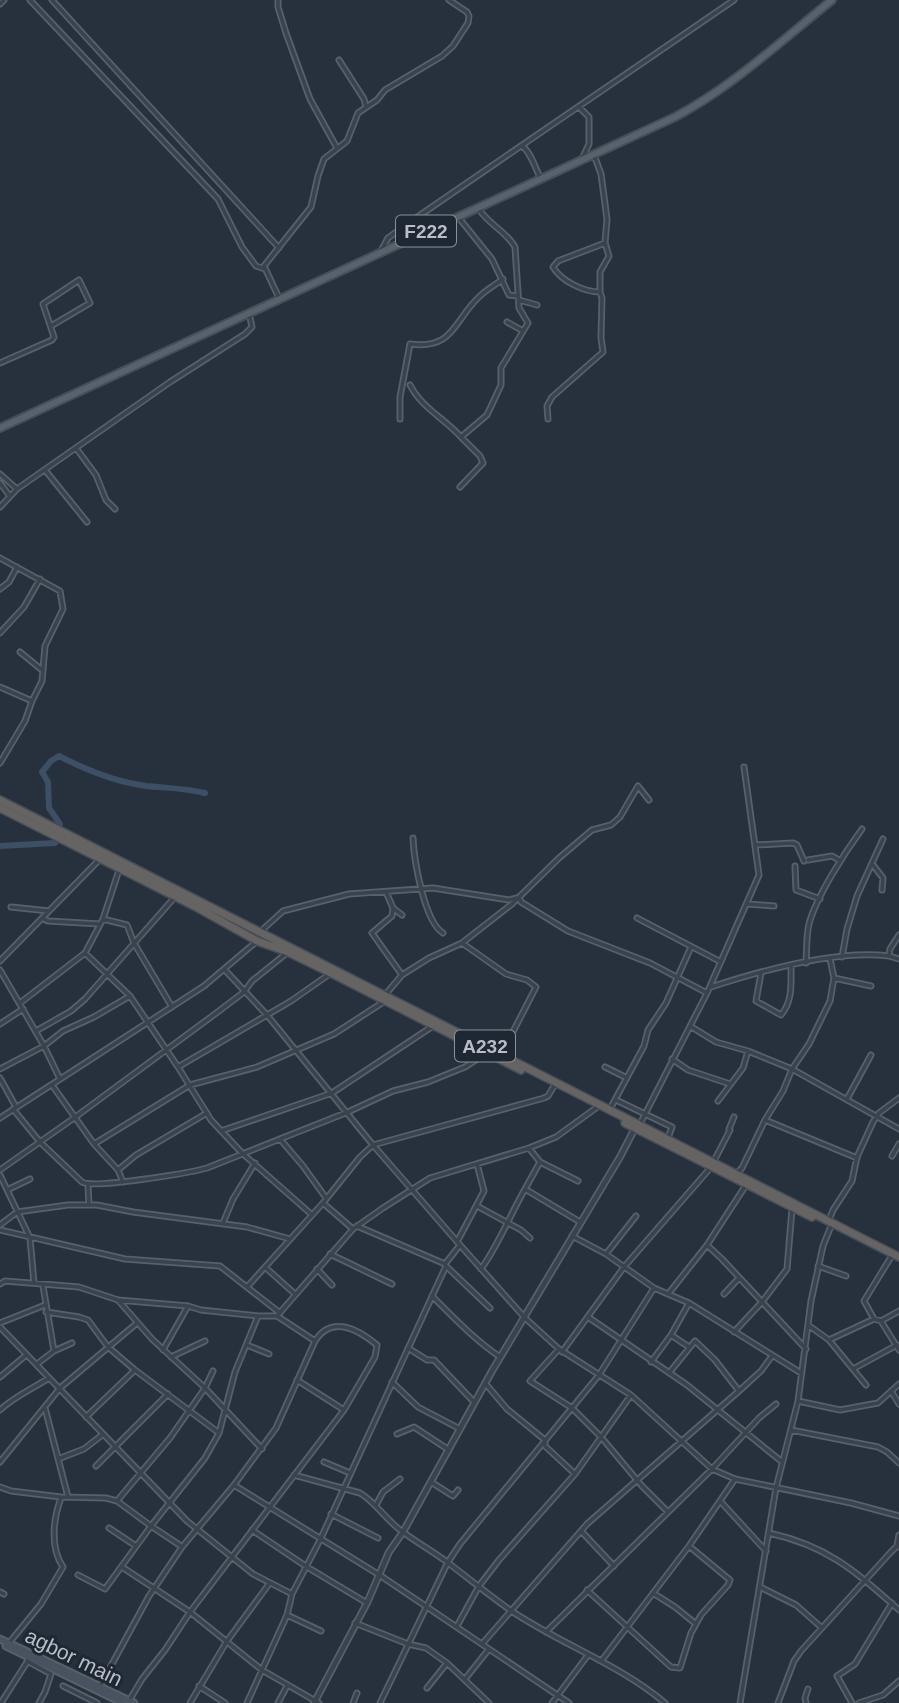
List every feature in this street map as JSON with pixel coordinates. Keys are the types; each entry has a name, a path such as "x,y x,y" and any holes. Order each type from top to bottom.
{"highway":[{"name":"A232","path":"0,800 50,824 119,869 176,897 198,904 257,941 288,952 373,992"},
{"name":"A232","path":"0,808 71,839 198,904 261,932 373,992 502,1054 554,1086 713,1164 737,1173 896,1258"},
{"name":"A232","path":"385,998 487,1053 610,1110 637,1126 668,1138 792,1207 830,1223"}],"main road":[{"name":"F222","path":"0,428 675,117 699,104 832,0"},
{"name":"agbor main","path":"0,1641 100,1686 124,1702"},
{"name":"agbor main","path":"0,1641 28,1659 124,1702"}],"street":[{"path":"0,4 4,0"},
{"path":"30,0 218,199 242,247 256,266 265,269"},
{"path":"52,0 279,248"},
{"path":"278,0 286,33 310,99 337,148"},
{"path":"280,300 264,266 312,207 324,159 347,141 358,113 377,100 385,90 442,56 453,46 468,23 469,16 449,0"},
{"path":"380,252 388,238 734,0"},
{"path":"340,60 364,99 366,107"},
{"path":"579,107 589,117 589,144 582,160"},
{"path":"522,146 530,153 541,179"},
{"path":"548,419 547,406 552,397 603,352 600,272 609,256 605,243 607,219 601,174 593,155"},
{"path":"461,437 487,415 501,384 501,369 527,323 520,313 515,247 478,208"},
{"path":"458,217 492,259 510,296 537,305"},
{"path":"600,292 581,288 552,267 558,261 605,243"},
{"path":"400,419 400,397 410,344 434,342 449,336 480,296 503,279"},
{"path":"0,363 52,340 54,337 43,304 79,281 89,303 51,326"},
{"path":"0,507 17,489 186,371 252,329 250,313"},
{"path":"507,322 523,331"},
{"path":"410,385 416,397 444,419 480,456 483,463 460,487"},
{"path":"76,448 96,475 106,500 115,509"},
{"path":"45,470 86,522"},
{"path":"0,474 17,489"},
{"path":"0,483 9,495"},
{"path":"0,558 60,591 63,600 61,617 44,646 42,681 25,721 0,763"},
{"path":"0,589 9,582 17,567"},
{"path":"0,633 24,607 40,579"},
{"path":"20,652 42,670"},
{"path":"0,687 32,701"},
{"path":"122,1567 190,1612 262,1670 316,1702 381,1576 389,1552 403,1532 500,1357 645,1114 708,993 759,875 744,766"},
{"path":"94,1144 190,1085 257,1067 334,1034 385,998 402,975 429,958 462,943 519,897 592,830 611,825 620,817 638,786 649,800"},
{"path":"806,963 809,925 840,861 862,829"},
{"path":"413,838 414,861 429,913 439,931 443,933"},
{"path":"842,957 854,905 883,839"},
{"path":"756,845 793,843 806,861 832,856 840,861"},
{"path":"0,961 100,859"},
{"path":"873,864 883,878 882,890"},
{"path":"796,866 796,890 821,899"},
{"path":"20,1003 85,953 103,919 119,869"},
{"path":"261,932 283,911 349,894 422,889 453,890 511,902"},
{"path":"386,892 393,908 402,915"},
{"path":"36,1031 71,1011 176,897"},
{"path":"519,897 522,902 568,931 650,963 708,993"},
{"path":"748,904 774,906"},
{"path":"11,907 49,911"},
{"path":"393,908 391,916 372,933 402,975"},
{"path":"42,918 48,921 100,924"},
{"path":"637,918 721,962"},
{"path":"103,919 127,925 134,943 172,1007"},
{"path":"889,956 890,949 899,935"},
{"path":"0,1118 204,986 257,941"},
{"path":"462,943 506,974 527,980 536,987 502,1054"},
{"path":"610,1110 648,1039 648,1030 666,1003 691,947"},
{"path":"34,1283 30,1238 0,1172 244,992 252,981 288,952"},
{"path":"85,953 130,996 211,1120 242,1153 312,1214"},
{"path":"710,987 791,966 867,953 899,959"},
{"path":"737,1173 827,1008 834,978 830,959"},
{"path":"761,973 756,1001 781,1015 785,1012 792,993 791,966"},
{"path":"224,969 267,1015 373,1145 458,1243 525,1318 561,1350 631,1395 712,1469 735,1479 898,1514"},
{"path":"0,970 36,1031 60,1079"},
{"path":"178,1067 267,1015 331,973"},
{"path":"834,978 871,986"},
{"path":"0,1068 130,996"},
{"path":"0,1024 23,1009"},
{"path":"221,1131 332,1093 434,1025"},
{"path":"690,1026 716,1042 748,1051 792,1069 899,1129"},
{"path":"718,1101 743,1068 748,1051"},
{"path":"0,1078 14,1108 40,1142 88,1186 190,1173 348,1112 393,1091 428,1082 465,1067 487,1053"},
{"path":"846,1099 871,1055"},
{"path":"672,1059 688,1070 730,1084"},
{"path":"605,1067 626,1078"},
{"path":"52,1085 94,1144 118,1170 123,1181"},
{"path":"247,1287 373,1145 544,1098 554,1086"},
{"path":"740,1703 781,1461 798,1401 818,1266 833,1210 852,1181 857,1158 873,1122 899,1098"},
{"path":"616,1100 672,1127 668,1138"},
{"path":"0,1284 5,1281 79,1287 118,1300 258,1316 278,1314 355,1227 430,1178 529,1148 556,1137 597,1108"},
{"path":"118,1170 136,1155 207,1113"},
{"path":"668,1512 572,1408 530,1381 561,1350 624,1267 713,1164 734,1117"},
{"path":"765,1120 857,1158"},
{"path":"280,1139 326,1198"},
{"path":"892,1156 899,1144"},
{"path":"529,1148 540,1163 579,1181"},
{"path":"223,1223 233,1199 255,1163"},
{"path":"247,1703 287,1615 292,1594 321,1538 445,1265 484,1191 477,1163"},
{"path":"481,1269 493,1253 507,1221 540,1163"},
{"path":"8,1190 30,1178"},
{"path":"669,1294 707,1245 747,1183"},
{"path":"88,1186 89,1205"},
{"path":"525,1189 580,1222"},
{"path":"323,1203 355,1227 445,1265 490,1308"},
{"path":"290,1239 223,1223 89,1205 17,1212 0,1227 30,1238 125,1259 220,1266 315,1341"},
{"path":"477,1206 507,1221 530,1238"},
{"path":"734,1332 762,1302 787,1269 792,1207"},
{"path":"606,1254 636,1216"},
{"path":"572,1236 606,1254 654,1288 688,1303 801,1373"},
{"path":"707,1245 806,1349"},
{"path":"330,1254 392,1284"},
{"path":"874,1319 864,1301 896,1258"},
{"path":"818,1266 846,1276"},
{"path":"266,1268 295,1294"},
{"path":"317,1268 332,1285"},
{"path":"724,1294 739,1278"},
{"path":"43,1286 54,1351"},
{"path":"380,1703 448,1562 475,1524 504,1493 599,1375 623,1342 654,1288"},
{"path":"432,1296 451,1312 478,1343 500,1357"},
{"path":"118,1300 137,1323 205,1388 262,1450"},
{"path":"651,1362 671,1335 688,1303"},
{"path":"45,1305 0,1325 26,1356 37,1364 139,1473 197,1530 269,1584 292,1594"},
{"path":"163,1350 188,1306"},
{"path":"881,1321 899,1311"},
{"path":"46,1312 88,1320 108,1347 219,1433"},
{"path":"78,1575 105,1589 205,1458 219,1433 235,1373 258,1316"},
{"path":"588,1317 718,1409 781,1461"},
{"path":"829,1340 874,1319 881,1321 898,1347 852,1369"},
{"path":"0,1462 60,1388 137,1323"},
{"path":"100,1686 155,1587 182,1547 262,1450 276,1428 315,1341 325,1330 345,1325 352,1327 377,1345 375,1357 344,1410 124,1702"},
{"path":"808,1325 829,1340 866,1385"},
{"path":"671,1335 690,1347"},
{"path":"171,1357 205,1341"},
{"path":"669,1373 695,1341 739,1391"},
{"path":"37,1364 54,1351 72,1343"},
{"path":"247,1345 270,1354"},
{"path":"408,1348 427,1360 434,1360 474,1402"},
{"path":"0,1377 26,1356"},
{"path":"482,1644 581,1531 761,1371 772,1356"},
{"path":"86,1417 135,1370"},
{"path":"117,1502 170,1438 205,1388 213,1371"},
{"path":"0,1410 22,1392 49,1378"},
{"path":"297,1380 344,1410"},
{"path":"392,1382 418,1407 460,1429"},
{"path":"485,1383 507,1409 545,1440"},
{"path":"798,1401 840,1410 878,1403 899,1384"},
{"path":"891,1391 899,1404"},
{"path":"96,1466 168,1394"},
{"path":"457,1626 480,1586 517,1537 575,1474 631,1395"},
{"path":"546,1632 776,1404"},
{"path":"45,1408 68,1497"},
{"path":"397,1434 414,1427 449,1450"},
{"path":"791,1430 878,1447 899,1463"},
{"path":"58,1459 84,1449 102,1434"},
{"path":"545,1440 545,1446 575,1474"},
{"path":"324,1462 350,1473"},
{"path":"294,1475 360,1493 376,1505 386,1519 511,1610 601,1661 665,1703"},
{"path":"376,1505 383,1492 400,1479"},
{"path":"601,1661 689,1546 735,1479"},
{"path":"430,1482 453,1496 458,1490"},
{"path":"234,1485 381,1576 569,1703"},
{"path":"0,1487 11,1491 61,1497 106,1498 117,1502 182,1547"},
{"path":"9,1643 41,1604 63,1567 58,1559 54,1523 61,1497"},
{"path":"721,1502 766,1551"},
{"path":"331,1514 378,1538"},
{"path":"109,1528 136,1546"},
{"path":"252,1530 367,1603"},
{"path":"581,1531 614,1566"},
{"path":"769,1534 799,1540 820,1549 866,1580 899,1610"},
{"path":"778,1703 794,1661 898,1547 899,1535"},
{"path":"587,1590 671,1667 680,1668 696,1624 714,1599 729,1585 730,1580 689,1546"},
{"path":"190,1703 227,1641 269,1584"},
{"path":"760,1587 796,1605 822,1628"},
{"path":"653,1593 696,1624"},
{"path":"852,1703 837,1676 855,1664 892,1603"},
{"path":"287,1615 321,1631"},
{"path":"355,1623 408,1644 426,1648 447,1663 489,1703"},
{"path":"465,1679 489,1649"},
{"path":"552,1703 588,1655"},
{"path":"1,1703 28,1659 51,1674 39,1703"},
{"path":"428,1688 447,1663"},
{"path":"859,1703 883,1695 899,1681"},
{"path":"62,1686 97,1703"},
{"path":"199,1686 225,1703"},
{"path":"278,1703 287,1686"},
{"path":"806,1703 808,1689"},
{"path":"353,1703 357,1693"}],"waterway":[{"path":"0,846 55,843 60,837 56,828 60,824 49,808 48,782 42,772 59,756 90,771 124,782 205,793"}]}
